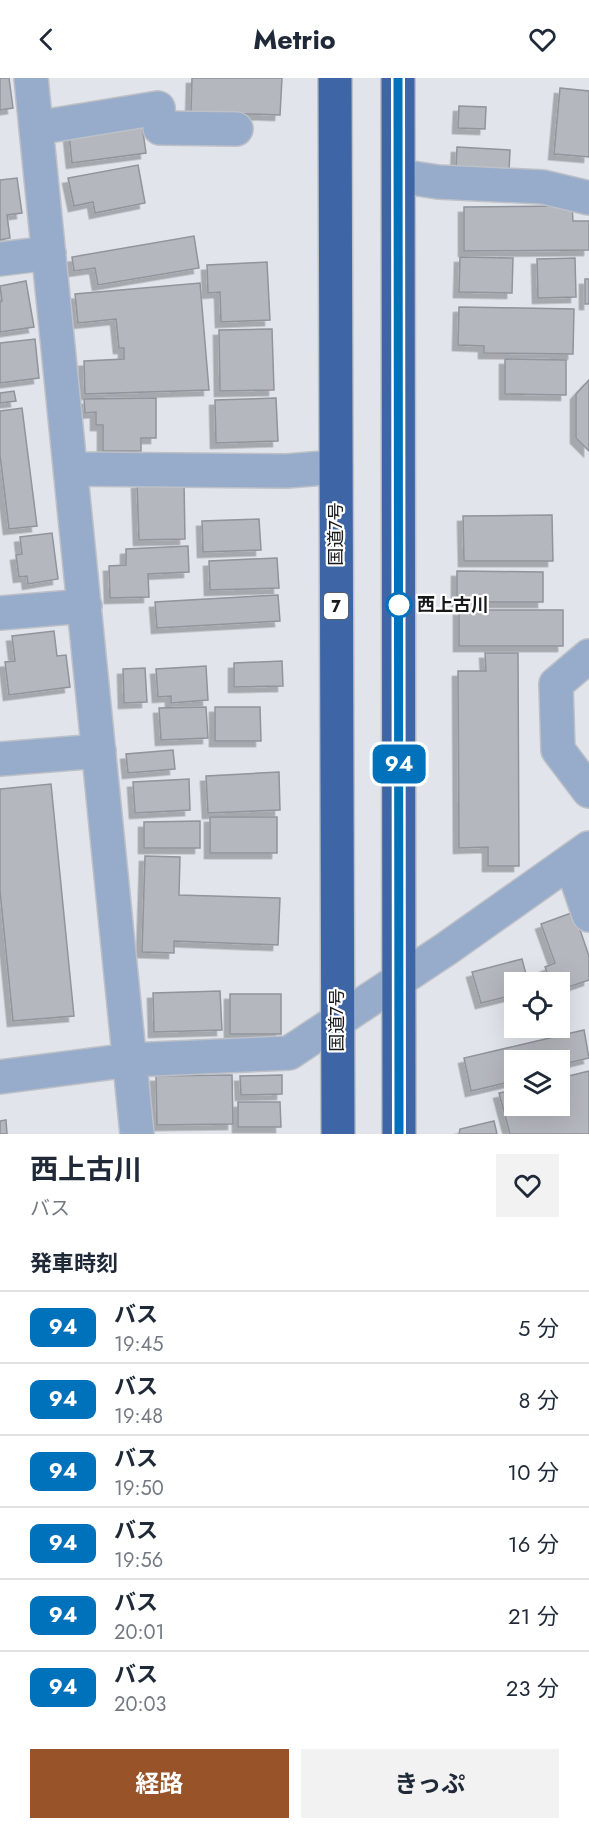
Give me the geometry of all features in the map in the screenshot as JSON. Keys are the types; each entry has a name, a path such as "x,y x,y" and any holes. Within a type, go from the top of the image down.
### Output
{"highway":[{"name":"国道7号","path":"335,78 338,1134"},
{"path":"398,78 399,1134"}],"street":[{"path":"31,78 136,1134"},
{"path":"36,128 158,108 160,128 236,129"},
{"path":"399,176 438,182 543,187 589,198"},
{"path":"0,259 49,253"},
{"path":"71,469 287,471 336,467"},
{"path":"0,613 85,606"},
{"path":"589,656 556,684 558,750 589,791"},
{"path":"0,759 99,751"},
{"path":"0,1077 130,1060 289,1053 580,855 589,915"}],"building":[{"path":"0,78 9,78 13,108 0,110"},
{"path":"192,78 282,78 280,115 191,112"},
{"path":"560,88 589,91 589,157 554,154"},
{"path":"459,106 486,107 485,129 458,128"},
{"path":"142,125 146,153 72,163 69,135"},
{"path":"457,147 510,150 509,171 456,168"},
{"path":"138,165 145,203 95,213 93,202 74,206 68,178"},
{"path":"17,178 22,213 7,215 10,238 0,240 0,180"},
{"path":"572,206 573,221 589,221 589,250 464,251 464,207"},
{"path":"194,236 199,268 98,285 95,268 74,271 72,257"},
{"path":"460,257 513,258 512,293 459,292"},
{"path":"575,258 576,297 538,298 537,259"},
{"path":"267,262 270,320 221,322 220,292 208,293 207,265"},
{"path":"585,279 589,279 589,304 585,304"},
{"path":"26,281 34,327 0,332 0,302 2,301 0,286"},
{"path":"200,283 209,390 85,394 84,361 124,359 124,348 119,348 116,319 78,323 75,294"},
{"path":"459,307 574,309 573,354 484,353 484,346 458,345"},
{"path":"272,329 274,390 220,391 219,330"},
{"path":"35,339 39,378 0,383 0,343"},
{"path":"505,359 566,360 566,395 505,394"},
{"path":"589,380 589,451 576,438 576,394"},
{"path":"14,391 16,401 0,403 0,393"},
{"path":"156,398 156,438 141,438 141,451 103,451 103,425 96,425 96,412 85,413 84,399"},
{"path":"276,398 278,441 216,443 215,400"},
{"path":"22,408 37,526 9,529 0,455 0,411"},
{"path":"184,482 185,539 139,540 137,483"},
{"path":"552,515 553,561 464,561 463,516"},
{"path":"259,519 261,550 203,552 202,521"},
{"path":"52,533 58,579 28,584 27,576 19,577 16,555 22,554 20,537"},
{"path":"188,546 189,572 148,574 149,597 110,598 109,566 126,565 126,549"},
{"path":"277,558 279,588 210,590 209,561"},
{"path":"457,571 543,572 543,602 457,602"},
{"path":"278,595 280,621 157,628 155,602"},
{"path":"459,610 563,610 563,646 459,646"},
{"path":"54,631 57,656 66,655 70,687 9,695 5,662 15,661 12,636"},
{"path":"485,653 518,653 519,866 488,866 488,847 459,848 458,671 486,671"},
{"path":"282,661 283,686 234,687 234,663"},
{"path":"206,666 208,700 171,703 171,696 158,697 156,669"},
{"path":"145,668 147,702 124,703 123,669"},
{"path":"206,707 208,738 161,740 159,708"},
{"path":"215,707 260,707 261,741 215,741"},
{"path":"173,750 175,769 128,773 126,754"},
{"path":"279,772 280,810 208,813 206,776"},
{"path":"189,779 190,810 135,813 133,782"},
{"path":"51,784 74,1016 13,1021 0,891 0,789"},
{"path":"210,817 277,817 277,853 210,853"},
{"path":"200,821 200,848 144,848 144,822"},
{"path":"145,856 180,857 179,895 280,898 278,945 174,941 174,953 142,952"},
{"path":"574,912 589,956 589,980 570,987 570,972 547,972 545,967 555,963 541,924"},
{"path":"522,959 525,972 504,972 504,997 481,1003 472,972"},
{"path":"220,991 222,1030 154,1032 153,993"},
{"path":"230,994 281,994 281,1034 230,1034"},
{"path":"584,1030 589,1058 570,1063 570,1050 504,1050 504,1083 471,1091 464,1058 550,1038 570,1038 570,1033"},
{"path":"589,1071 589,1134 510,1134 505,1116 570,1116 570,1076"},
{"path":"232,1075 233,1124 157,1125 156,1076"},
{"path":"282,1075 282,1094 241,1095 240,1076"},
{"path":"504,1092 504,1112 499,1093"},
{"path":"238,1102 280,1102 281,1127 238,1127"},
{"path":"6,1120 7,1134 0,1134 0,1121"},
{"path":"494,1121 497,1134 459,1134 460,1129"}],"bus line":[{"name":"94","path":"398,78 399,1134"}],"place":[{"name":"西上古川","path":"399,605"}]}
